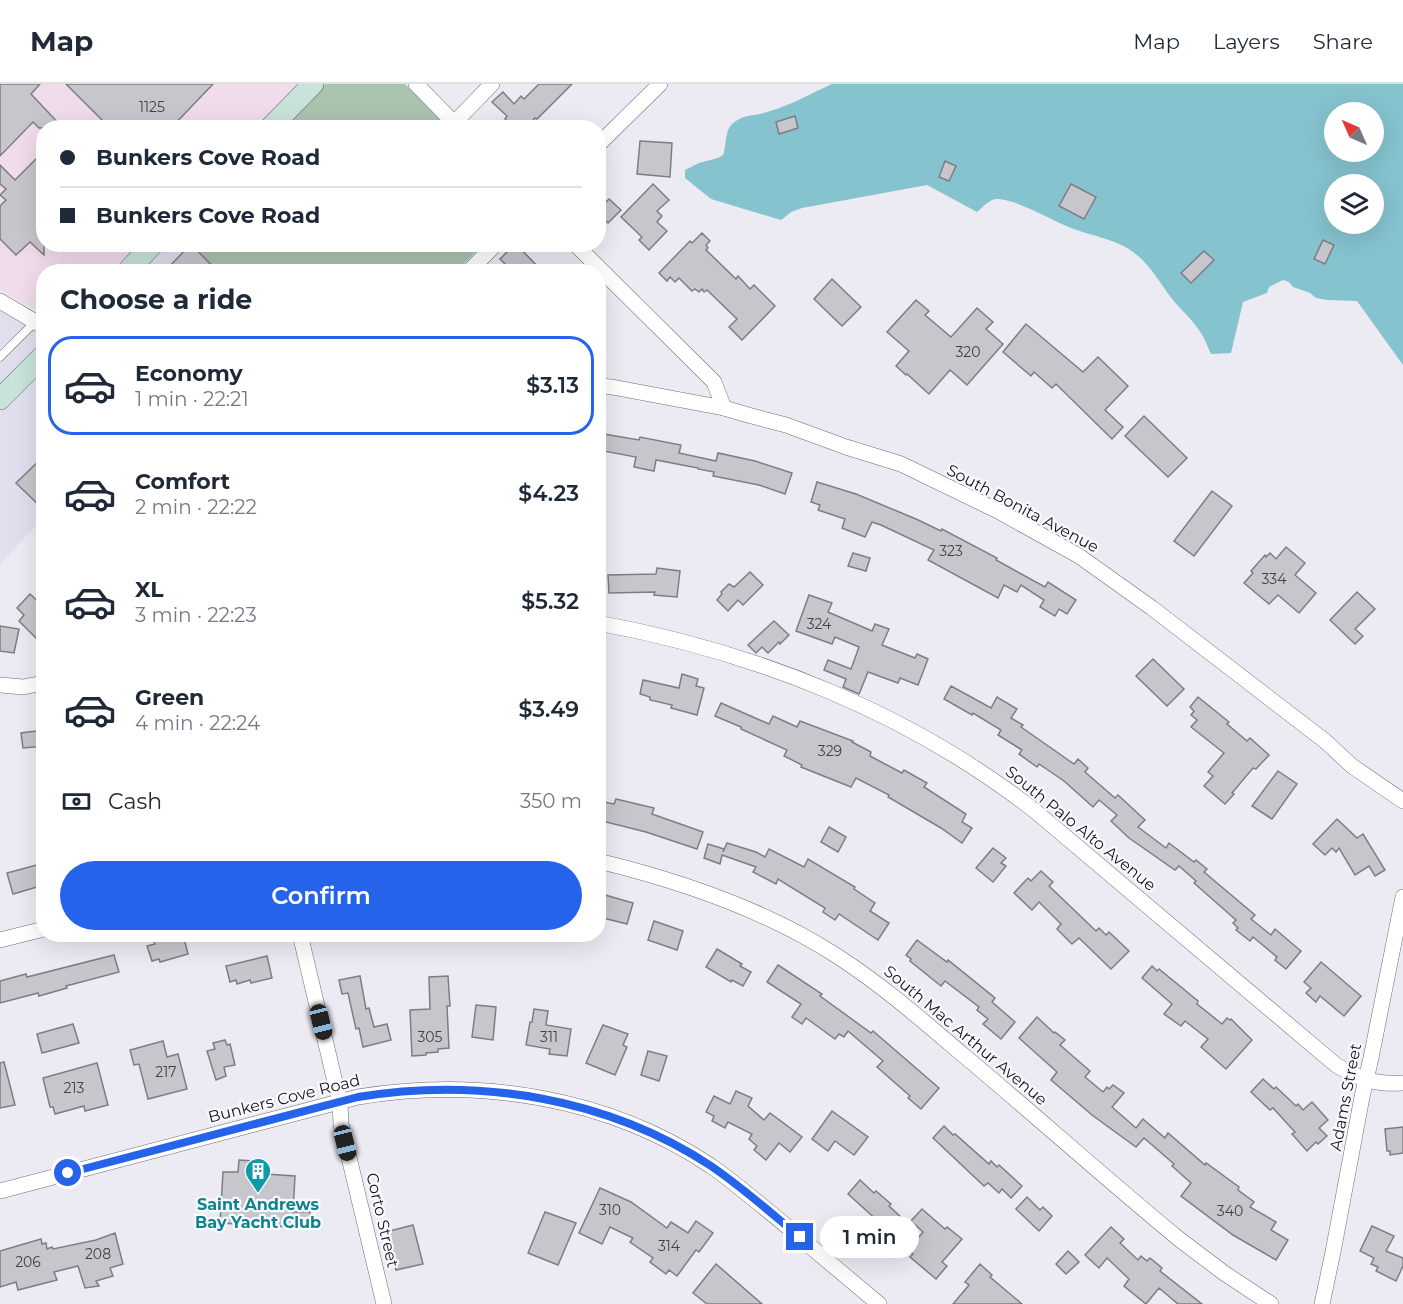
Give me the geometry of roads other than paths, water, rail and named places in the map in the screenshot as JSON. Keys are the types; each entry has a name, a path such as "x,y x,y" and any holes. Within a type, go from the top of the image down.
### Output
{"street":[{"path":"278,120 313,84"},
{"path":"416,84 451,120"},
{"path":"460,120 492,84"},
{"path":"606,137 660,84"},
{"path":"134,264 146,252"},
{"path":"476,264 488,252"},
{"path":"583,252 595,264"},
{"path":"606,275 714,382 724,408"},
{"path":"0,302 36,322"},
{"path":"0,399 36,363"},
{"name":"South Bonita Avenue","path":"606,387 724,408 786,425 901,464 998,511 1079,556 1152,608 1325,741 1352,766 1403,801"},
{"name":"South Palo Alto Avenue","path":"606,625 708,647 776,670 868,708 941,747 989,777 1035,811 1322,1054 1344,1070 1366,1080 1378,1083 1403,1083"},
{"path":"0,685 23,687 36,685"},
{"name":"South Mac Arthur Avenue","path":"606,863 733,903 783,926 837,956 901,1003 1179,1239 1271,1304"},
{"name":"Adams Street","path":"1322,1304 1403,897"},
{"path":"0,940 36,930"},
{"name":"Corto Street","path":"302,942 340,1102 341,1124 384,1304"},
{"name":"Bunkers Cove Road","path":"0,1191 366,1096 411,1090 471,1089 516,1094 584,1109 625,1122 676,1146 723,1175 879,1304"}],"lane":[{"path":"0,357 36,327"}],"water":[{"path":"832,84 1403,84 1403,365 1357,301 1316,298 1283,280 1269,287 1267,293 1243,302 1231,353 1211,354 1205,340 1190,318 1172,299 1155,274 1131,250 1115,242 1071,228 1007,200 993,200 977,212 927,185 802,208 791,212 781,220 711,199 685,178 685,170 723,155 728,131 736,121 784,106"}],"place":[{"name":"Saint Andrews Bay Yacht Club","path":"258,1194"}]}
